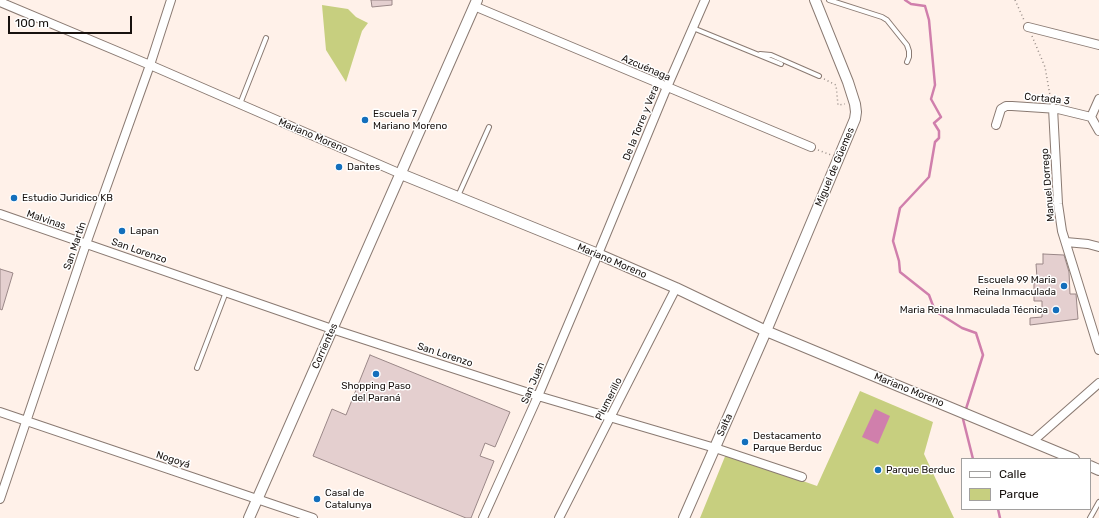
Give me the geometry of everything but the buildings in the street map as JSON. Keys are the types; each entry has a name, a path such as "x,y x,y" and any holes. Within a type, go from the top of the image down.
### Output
{"street":[{"name":"San Martín","path":"0,499 86,244 150,65 171,0"},
{"name":"De la Torre y Vera","path":"598,254 666,87 705,0"},
{"name":"Miguel de Güemes","path":"766,331 856,112 848,82 815,0"},
{"name":"Mariano Moreno","path":"0,2 150,65 401,174 598,254 676,288 766,331 1072,458"},
{"name":"Azcuénaga","path":"476,3 666,87 811,147"},
{"name":"Corrientes","path":"249,518 476,3"},
{"path":"1028,27 1099,45"},
{"path":"1099,99 1091,117 1099,131"},
{"name":"Cortada 3","path":"996,125 1001,109 1006,106 1052,108 1091,117"},
{"name":"Manuel Dorrego","path":"1052,108 1058,204 1062,231 1099,350"},
{"name":"Malvinas","path":"0,214 86,244"},
{"path":"1066,242 1076,242 1099,247"},
{"name":"San Lorenzo","path":"86,244 332,329 538,396 715,448 802,477"},
{"name":"San Juan","path":"483,518 538,396 598,254"},
{"name":"Plumerillo","path":"559,518 676,288"},
{"name":"Salta","path":"684,518 766,331"},
{"path":"1030,440 1099,383"},
{"name":"Nogoyá","path":"0,412 258,498 313,518"}],"lane":[{"path":"829,0 882,17 887,20 907,45 909,51 907,62"},
{"path":"692,28 781,64"},
{"path":"240,105 266,38"},
{"path":"754,53 771,55 819,76"},
{"path":"458,197 489,127"},
{"path":"197,368 226,292"},
{"path":"1090,518 1099,502"}],"path":[{"path":"1015,0 1045,67 1052,108"},
{"path":"819,76 836,85 838,105 854,104"},
{"path":"811,147 838,158"}],"green space":[{"path":"322,5 348,9 356,17 368,23 362,31 346,82 326,50"},
{"name":"Parque Berduc","path":"860,391 933,422 924,454 954,518 700,518 726,454 817,486"}],"shaded area":[{"path":"875,409 890,416 878,444 862,437"}],"waterway":[{"path":"905,0 911,4 925,6 929,20 935,85 931,99 941,117 934,123 939,131 939,138 935,142 929,177 900,208 893,241 899,261 900,272 929,295 935,311 962,328 976,333 983,355 965,412"},
{"path":"964,417 963,419 973,458"},
{"path":"998,510 1000,518"}],"place":[{"name":"Escuela 7 Mariano Moreno","path":"365,120"},
{"name":"Dantes","path":"339,167"},
{"name":"Estudio Juridico KB","path":"14,198"},
{"name":"Lapan","path":"122,231"},
{"name":"Escuela 99 Maria Reina Inmaculada","path":"1064,286"},
{"name":"Maria Reina Inmaculada Técnica","path":"1056,310"},
{"name":"Shopping Paso del Paraná","path":"376,374"},
{"name":"Destacamento Parque Berduc","path":"745,442"},
{"name":"Parque Berduc","path":"878,470"},
{"name":"Casal de Catalunya","path":"317,499"}]}
